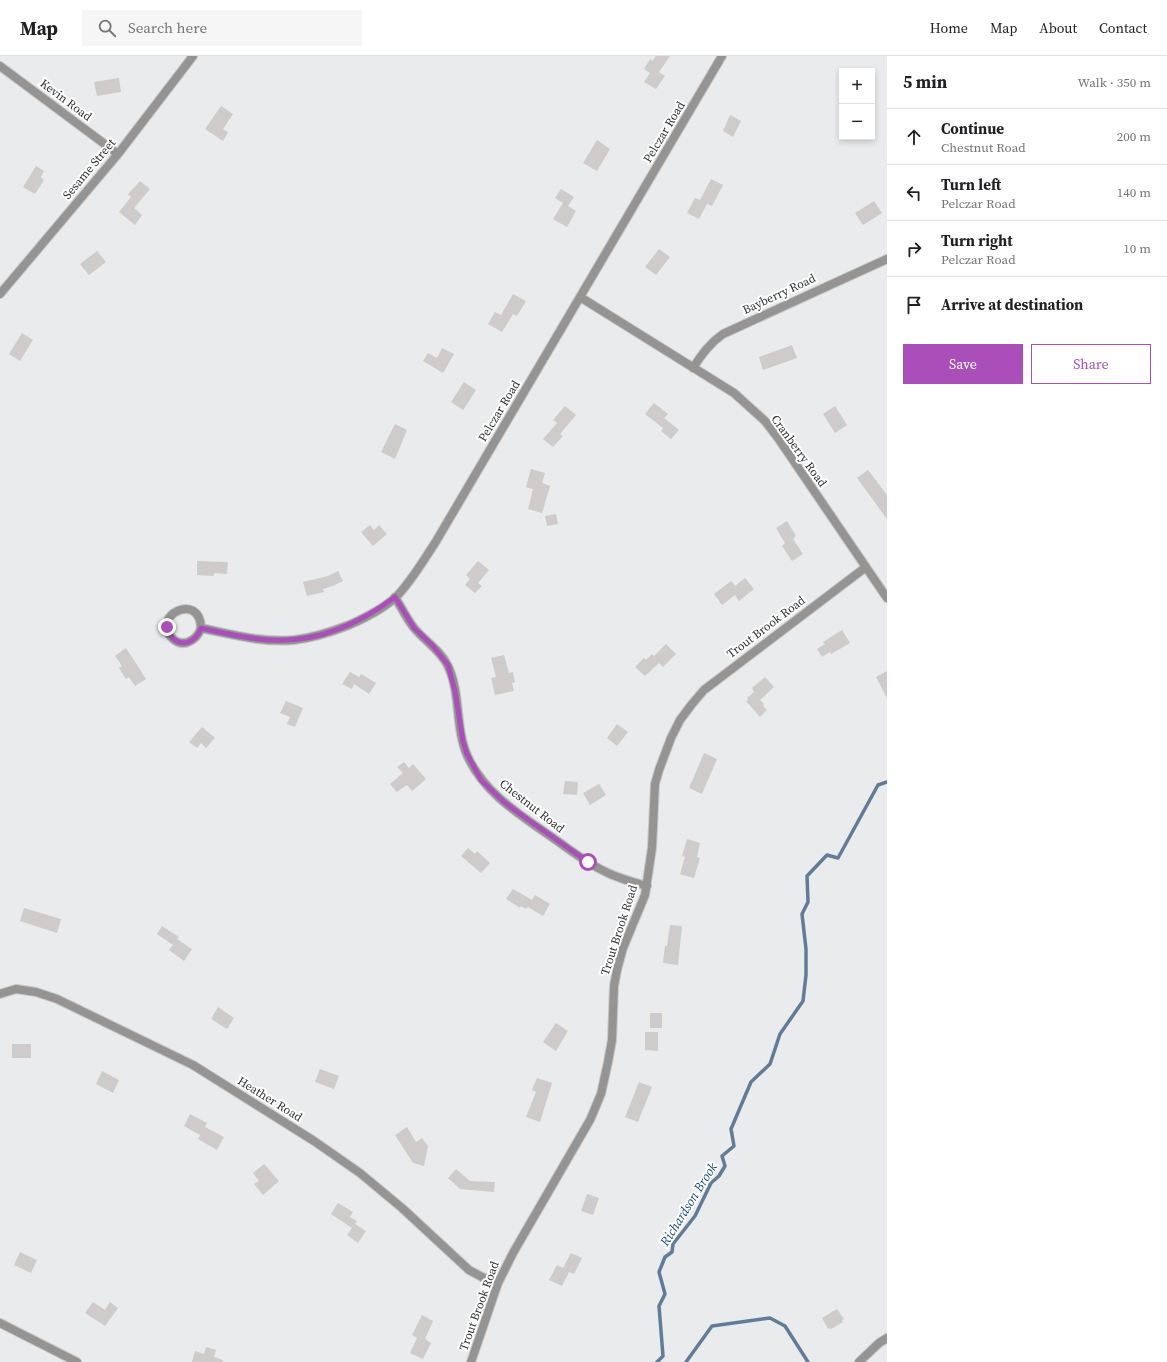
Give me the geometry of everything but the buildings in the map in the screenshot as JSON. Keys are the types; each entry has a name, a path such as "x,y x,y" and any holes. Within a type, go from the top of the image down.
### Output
{"street":[{"name":"Sesame Street","path":"0,294 118,154 193,56"},
{"name":"Pelczar Road","path":"201,628 251,638 293,640 334,631 379,609 395,597 414,575 435,543 722,56"},
{"name":"Kevin Road","path":"0,66 118,154"},
{"name":"Bayberry Road","path":"693,368 714,340 723,334 887,259"},
{"name":"Cranberry Road","path":"580,297 734,393 765,421 887,598"},
{"name":"Trout Brook Road","path":"471,1362 498,1283 512,1253 590,1120 602,1094 612,1040 614,986 617,970 628,936 644,900 652,848 655,784 671,738 680,720 704,690 866,567"},
{"name":"Chestnut Road","path":"395,597 414,628 433,646 448,665 455,691 463,742 467,754 481,780 504,802 588,862 618,877 647,886"},
{"path":"184,609 195,613 198,617 201,628 196,638 191,641 181,642 176,641 168,633 167,622 174,612 184,609"},
{"name":"Heather Road","path":"0,994 16,989 36,992 57,999 193,1065 314,1141 360,1173 402,1208 469,1270 498,1283"},
{"path":"0,1323 77,1362"},
{"path":"858,1362 879,1343 887,1338"}],"waterway":[{"name":"Richardson Brook","path":"657,1362 663,1356 659,1306 665,1294 659,1272 665,1257 672,1252 673,1244 695,1216 711,1183 719,1176 725,1166 722,1156 734,1146 731,1129 751,1082 770,1064 780,1034 803,1001 806,975 806,949 802,914 808,902 807,876 827,855 838,858 878,785 887,782"},
{"name":"Richardson Brook","path":"686,1362 712,1326 770,1318 785,1326 808,1362"}],"route":[{"path":"167,627 168,633 171,637 176,641 181,642 191,641 196,638 201,628 251,638 293,640 334,631 379,609 395,597 414,628 433,646 448,665 455,691 463,742 467,754 481,780 504,802 588,862"}]}
